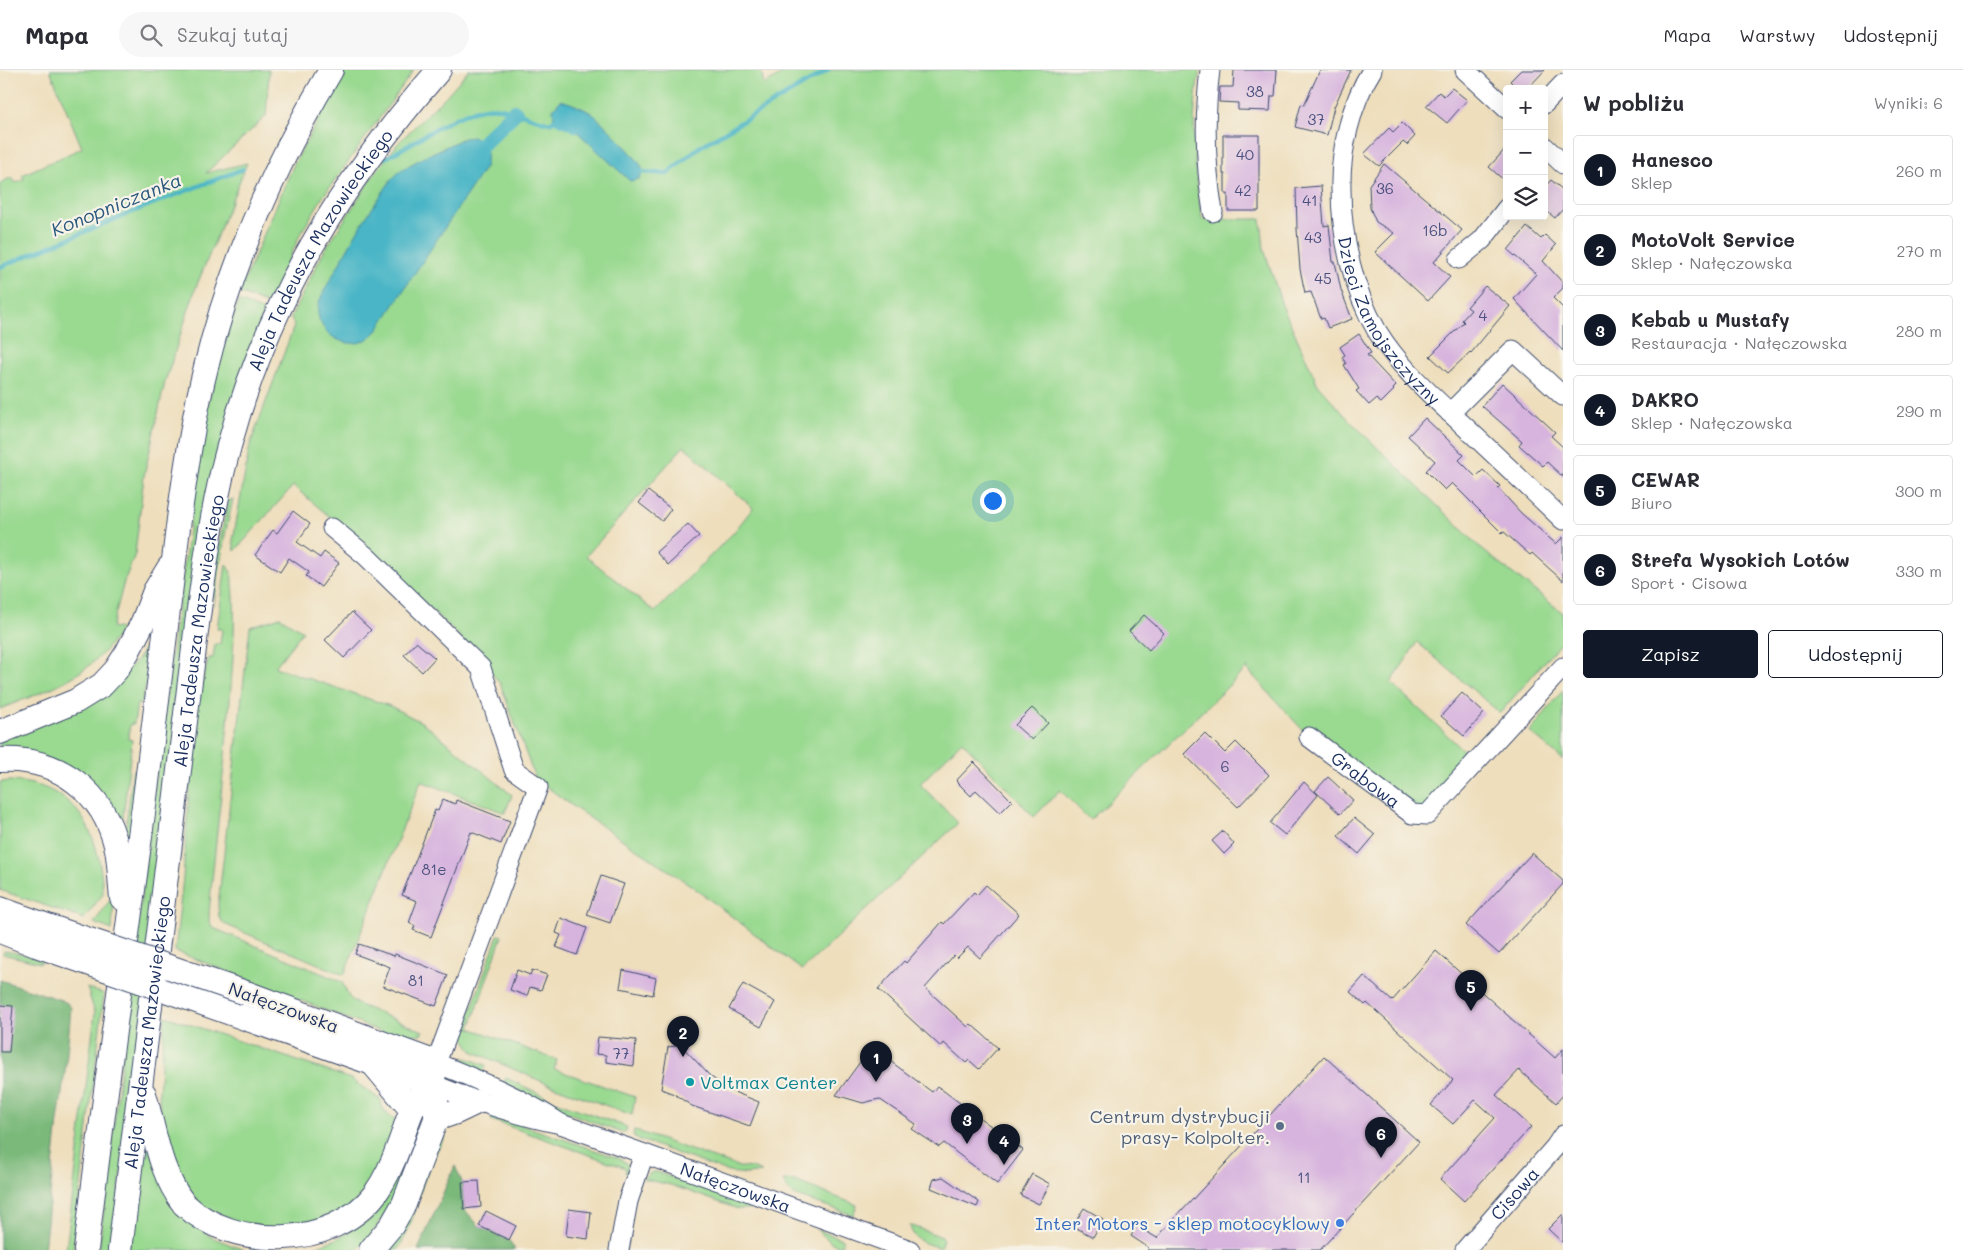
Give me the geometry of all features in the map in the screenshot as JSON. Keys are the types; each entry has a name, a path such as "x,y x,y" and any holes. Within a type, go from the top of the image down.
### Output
{"main road":[{"name":"Aleja Tadeusza Mazowieckiego","path":"86,1250 128,935 185,476 199,395 221,313 243,248 295,132 331,70"},
{"name":"Aleja Tadeusza Mazowieckiego","path":"120,1250 203,578 229,446 249,382 268,331 312,242 353,178 377,145 439,70"},
{"path":"0,732 76,701 102,685 116,670 132,645 155,591 174,560"},
{"path":"0,760 38,763 62,773 85,789 101,809 112,832 116,848 128,935"},
{"name":"Nałęczowska","path":"0,909 38,934 242,1018 374,1065 434,1074"},
{"name":"Nałęczowska","path":"0,931 38,934 246,992 434,1074"},
{"path":"374,1065 411,1109"},
{"path":"141,1083 162,1164 183,1203 192,1213 216,1230 244,1241 262,1244 288,1244 319,1237 347,1222 367,1205 384,1181 400,1144 411,1109 434,1074"},
{"path":"371,1250 392,1225 404,1204 436,1119 434,1074"},
{"path":"436,1119 477,1102"}],"street":[{"path":"1210,70 1206,102 1206,175 1213,212"},
{"name":"Dzieci Zamojszczyzny","path":"1372,70 1352,115 1340,170 1341,212 1347,247 1363,302 1376,329 1399,363 1563,520"},
{"path":"1465,70 1503,105"},
{"path":"1548,100 1563,84"},
{"path":"1459,259 1482,240 1503,213"},
{"path":"1450,413 1512,350 1563,396"},
{"path":"332,528 366,556 481,668 514,770 538,787 434,1074"},
{"name":"Grabowa","path":"1308,737 1412,814 1427,815 1563,667"},
{"name":"Nałęczowska","path":"434,1074 477,1102 524,1116 561,1124 900,1248"},
{"name":"Nałęczowska","path":"434,1074 484,1082 538,1109 561,1124"},
{"name":"Cisowa","path":"1465,1250 1555,1147 1563,1135"},
{"path":"619,1250 628,1201 644,1154"}],"green space":[{"path":"50,70 269,70 266,116 206,173 247,163 196,287 165,382 144,476 135,554 124,582 112,627 121,629 97,659 68,680 0,709 0,183 12,177 15,183 24,179 22,175 82,148"},
{"path":"346,70 414,70 322,198 300,235 268,304 239,293 294,164"},
{"path":"469,70 761,70 764,85 788,70 1200,70 1195,107 1194,144 1202,219 1261,219 1264,249 1282,305 1318,385 1350,421 1485,552 1563,613 1563,640 1500,713 1417,642 1391,683 1476,762 1427,815 1309,737 1247,669 1248,667 1090,820 1060,790 1034,817 962,741 920,784 958,823 802,970 692,886 575,808 535,778 500,683 459,636 372,552 293,486 235,551 233,540 250,445 294,326 291,317 324,251 375,173 399,142 446,96","holes":["684,446 753,508 734,532 655,612 586,556"]},
{"path":"239,301 264,311 241,378 110,1250 99,1250 161,731 205,414 232,316"},
{"path":"233,499 225,535 214,605 212,580 228,501"},
{"path":"226,564 233,582 232,672 209,921 213,928 342,982 349,997 357,1004 423,1031 421,1034 394,1037 175,951 183,878 195,709 209,658 213,658 215,644 220,644 222,629 217,629"},
{"path":"280,617 303,631 275,667 390,706 423,723 512,795 505,813 421,781 344,975 224,924 219,917 218,905 250,627"},
{"path":"155,625 151,664 141,704 137,704 134,724 130,724 128,739 132,740 123,818 119,824 113,813 0,753 0,741 133,665 142,653"},
{"path":"1563,690 1563,760 1530,732"},
{"path":"133,770 137,780 130,853 121,833 126,825"},
{"path":"11,781 34,785 54,792 69,803 81,816 91,833 101,872 103,894 84,919 0,890 0,782"},
{"path":"114,896 112,930 94,923"},
{"path":"498,935 502,936 470,1028 557,1060 554,1069 635,1097 632,1115 550,1085 472,1051 464,1038 465,1027"},
{"path":"4,951 42,960 41,963 3,954"},
{"path":"0,980 61,1000 71,1008 44,1250 0,1250"},
{"path":"87,988 104,994 73,1250 66,1250 95,1013"},
{"path":"165,1016 351,1079 382,1101 381,1106 390,1117 396,1119 392,1137 367,1189 345,1212 272,1236 197,1205 174,1172 160,1116 159,1092"},
{"path":"463,1057 486,1065 482,1075 467,1064"},
{"path":"506,1078 555,1101 627,1127 626,1131 622,1133 553,1107 503,1083"},
{"path":"492,1115 621,1159 628,1165 629,1174 625,1172 626,1168 491,1120"},
{"path":"415,1126 421,1128 403,1177 388,1208 369,1237 357,1250 308,1250 341,1237 358,1225"},
{"path":"634,1130 739,1167 752,1168 762,1172 747,1174 728,1172 635,1138"},
{"path":"441,1135 445,1137 437,1150 422,1186 405,1237 397,1250 383,1250"},
{"path":"143,1136 190,1221 211,1237 244,1250 129,1250"},
{"path":"455,1166 462,1182 464,1209 479,1226 509,1240 515,1250 418,1250"},
{"path":"652,1172 657,1172 758,1209 738,1209 671,1185 643,1179"},
{"path":"783,1180 795,1181 857,1205 853,1215 793,1195 787,1189"},
{"path":"910,1225 942,1237 940,1248 917,1238"},
{"path":"816,1229 844,1240 841,1246 832,1243"}],"water":[{"path":"561,100 578,106 594,115 612,133 640,164 642,174 639,179 630,181 574,129 554,120 553,109"},
{"path":"473,137 482,142 486,149 485,167 376,332 358,343 348,343 334,338 320,321 318,314 319,302 361,225 391,180 401,170 424,157 464,138"}],"building":[{"path":"1234,70 1277,70 1275,96 1271,96 1270,111 1238,110 1238,103 1219,102 1220,87 1233,87"},
{"path":"1320,70 1351,70 1334,107 1327,135 1295,127 1301,104 1304,105"},
{"path":"1521,70 1545,70 1531,85 1514,85 1510,81"},
{"path":"1452,88 1467,100 1447,123 1426,106 1439,92 1444,96"},
{"path":"1402,123 1415,136 1407,145 1403,142 1379,166 1364,154 1389,128 1393,132"},
{"path":"1223,135 1259,135 1259,211 1228,211 1228,194 1225,194 1225,174 1223,174"},
{"path":"1503,151 1503,179 1489,167"},
{"path":"1384,164 1462,230 1434,262 1450,277 1428,301 1375,252 1394,233 1376,222 1370,208 1369,185"},
{"path":"1551,180 1563,190 1563,209 1555,218 1548,212 1548,183"},
{"path":"1321,186 1324,226 1329,225 1333,262 1335,262 1341,290 1352,319 1328,328 1324,318 1321,319 1311,292 1305,293 1300,269 1297,229 1296,188"},
{"path":"1527,227 1541,239 1545,235 1556,245 1543,261 1563,283 1563,288 1553,298 1563,308 1563,351 1514,299 1536,274 1508,250"},
{"path":"1485,286 1510,306 1471,353 1448,373 1430,356 1464,322 1462,320 1471,310 1467,307"},
{"path":"1359,334 1371,353 1367,355 1396,386 1381,403 1376,399 1369,405 1356,391 1359,389 1344,365 1346,364 1342,357 1345,355 1340,347"},
{"path":"1502,383 1555,432 1551,436 1563,447 1563,477 1547,462 1543,466 1519,445 1522,441 1482,406"},
{"path":"1425,418 1464,455 1459,460 1476,477 1483,470 1500,486 1498,488 1521,513 1556,544 1563,537 1563,581 1532,553 1530,555 1503,531 1502,533 1452,483 1445,490 1426,471 1435,461 1408,436"},
{"path":"648,491 671,509 662,521 639,503"},
{"path":"293,511 310,524 297,542 320,558 324,552 339,563 321,587 306,576 309,572 289,558 280,572 255,555 273,530 277,533"},
{"path":"688,524 699,536 668,565 656,552"},
{"path":"352,612 371,630 344,658 325,640"},
{"path":"1144,615 1164,633 1149,650 1129,631"},
{"path":"416,642 435,658 422,672 404,655"},
{"path":"1462,693 1484,713 1464,736 1441,716"},
{"path":"1032,708 1048,723 1032,740 1015,725"},
{"path":"1205,733 1225,753 1236,742 1269,775 1238,807 1184,754"},
{"path":"974,762 1012,801 1000,813 976,790 971,796 956,781"},
{"path":"1328,777 1353,800 1340,814 1315,791"},
{"path":"1304,782 1318,795 1285,835 1270,823"},
{"path":"443,799 455,804 456,800 510,821 501,844 471,832 431,937 413,930 415,926 409,923 417,901 402,895 435,810 438,811"},
{"path":"1354,818 1375,835 1359,854 1338,836"},
{"path":"1223,831 1234,844 1224,854 1212,841"},
{"path":"1532,853 1563,881 1563,884 1499,954 1466,925"},
{"path":"601,876 624,884 610,923 587,915"},
{"path":"986,885 1019,914 980,958 968,947 957,958 954,955 925,988 968,1027 971,1024 998,1048 979,1069 969,1060 966,1063 944,1043 941,1047 878,989 904,961 906,963 942,922 944,924 974,892 977,895"},
{"path":"561,918 587,928 577,955 556,947 561,935 556,933"},
{"path":"359,944 394,956 395,954 448,975 436,1006 383,986 390,967 355,954"},
{"path":"1436,951 1555,1058 1563,1049 1563,1095 1556,1103 1519,1070 1496,1095 1531,1127 1464,1201 1440,1179 1495,1118 1475,1100 1453,1124 1431,1105 1453,1080 1367,1003 1365,1005 1350,992 1364,976 1392,1001"},
{"path":"517,970 530,975 532,970 547,975 541,990 530,987 527,996 510,990"},
{"path":"623,970 656,978 653,995 620,988"},
{"path":"743,984 775,1002 761,1027 729,1009"},
{"path":"0,1005 13,1006 9,1052 0,1052"},
{"path":"598,1037 636,1040 634,1066 606,1062 606,1055 596,1054"},
{"name":"Voltmax Center","path":"678,1042 710,1076 729,1090 759,1102 750,1126 692,1106 674,1094 661,1089 668,1047 675,1046"},
{"path":"871,1047 932,1092 937,1086 1023,1150 997,1184 944,1143 939,1147 912,1129 916,1124 879,1099 863,1103 836,1095"},
{"path":"1324,1056 1419,1142 1320,1250 1147,1250 1149,1248 1131,1236 1137,1226 1157,1238"},
{"path":"1032,1174 1050,1184 1039,1204 1020,1195"},
{"path":"943,1177 979,1202 977,1207 931,1188 934,1179"},
{"path":"479,1181 481,1207 464,1209 462,1182"},
{"path":"1084,1208 1103,1219 1093,1237 1073,1226"},
{"path":"569,1209 591,1212 588,1239 566,1236"},
{"path":"486,1211 516,1226 509,1240 479,1226"},
{"path":"1563,1214 1563,1243 1548,1229"}],"waterway":[{"name":"Konopniczanka","path":"637,169 642,172 667,174 698,148 828,70"},
{"name":"Konopniczanka","path":"385,158 456,118 486,108 506,109 550,123 554,120 575,130"},
{"path":"483,143 515,112"},
{"name":"Konopniczanka","path":"0,267 152,204 243,169"}],"place":[{"name":"CEWAR","path":"1471,1011"},
{"name":"MotoVolt Service","path":"683,1057"},
{"name":"Voltmax Center","path":"690,1082"},
{"name":"Hanesco","path":"876,1082"},
{"name":"Centrum dystrybucji prasy- Kolpolter.","path":"1280,1126"},
{"name":"Kebab u Mustafy","path":"967,1144"},
{"name":"Strefa Wysokich Lotów","path":"1381,1158"},
{"name":"DAKRO","path":"1004,1165"},
{"name":"Inter Motors - sklep motocyklowy","path":"1340,1223"}]}
